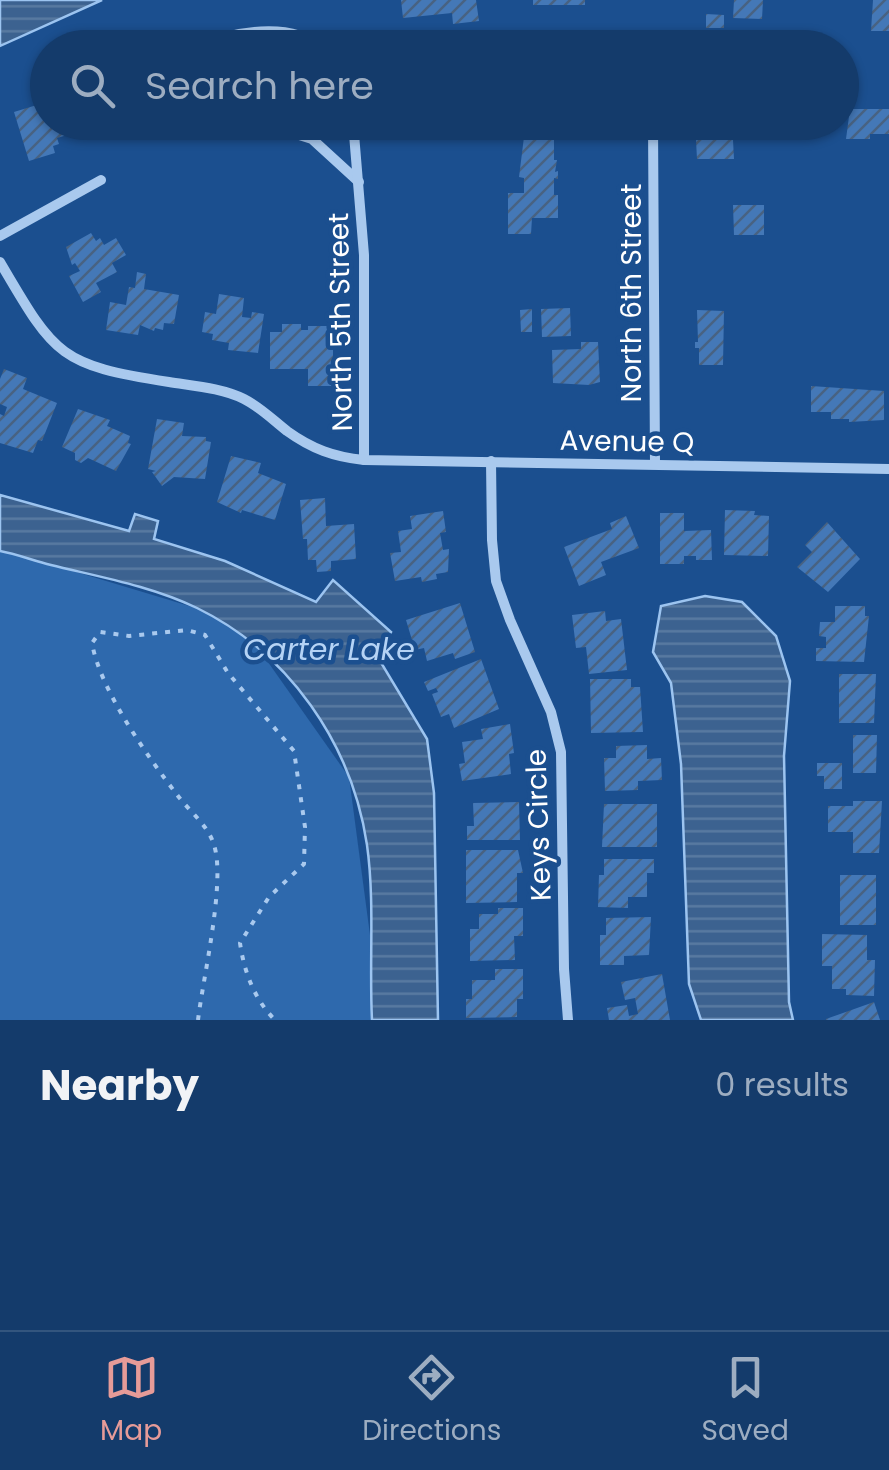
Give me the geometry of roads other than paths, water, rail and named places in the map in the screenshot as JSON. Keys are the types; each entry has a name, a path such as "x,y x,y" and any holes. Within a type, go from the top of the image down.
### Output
{"street":[{"name":"North 5th Street","path":"313,140 360,183"},
{"name":"North 5th Street","path":"355,140 364,255 364,460"},
{"name":"North 6th Street","path":"653,140 655,464"},
{"path":"0,236 101,180"},
{"name":"Avenue Q","path":"0,262 40,330 80,363 241,397 316,450 337,457 889,469"},
{"name":"Keys Circle","path":"491,461 496,581 552,712 561,752 568,1020"}],"water":[{"path":"0,0 102,0 30,30 0,46"},
{"name":"Carter Lake","path":"0,495 129,531 135,514 158,521 154,539 225,561 316,602 333,580 391,632 377,656 427,739 434,793 438,1020 372,1020 371,888 359,808 331,737 287,676 230,627 180,600 0,551"},
{"path":"705,596 742,602 776,636 790,681 784,756 789,1002 793,1020 701,1020 689,984 681,764 671,683 653,652 661,606"}]}
